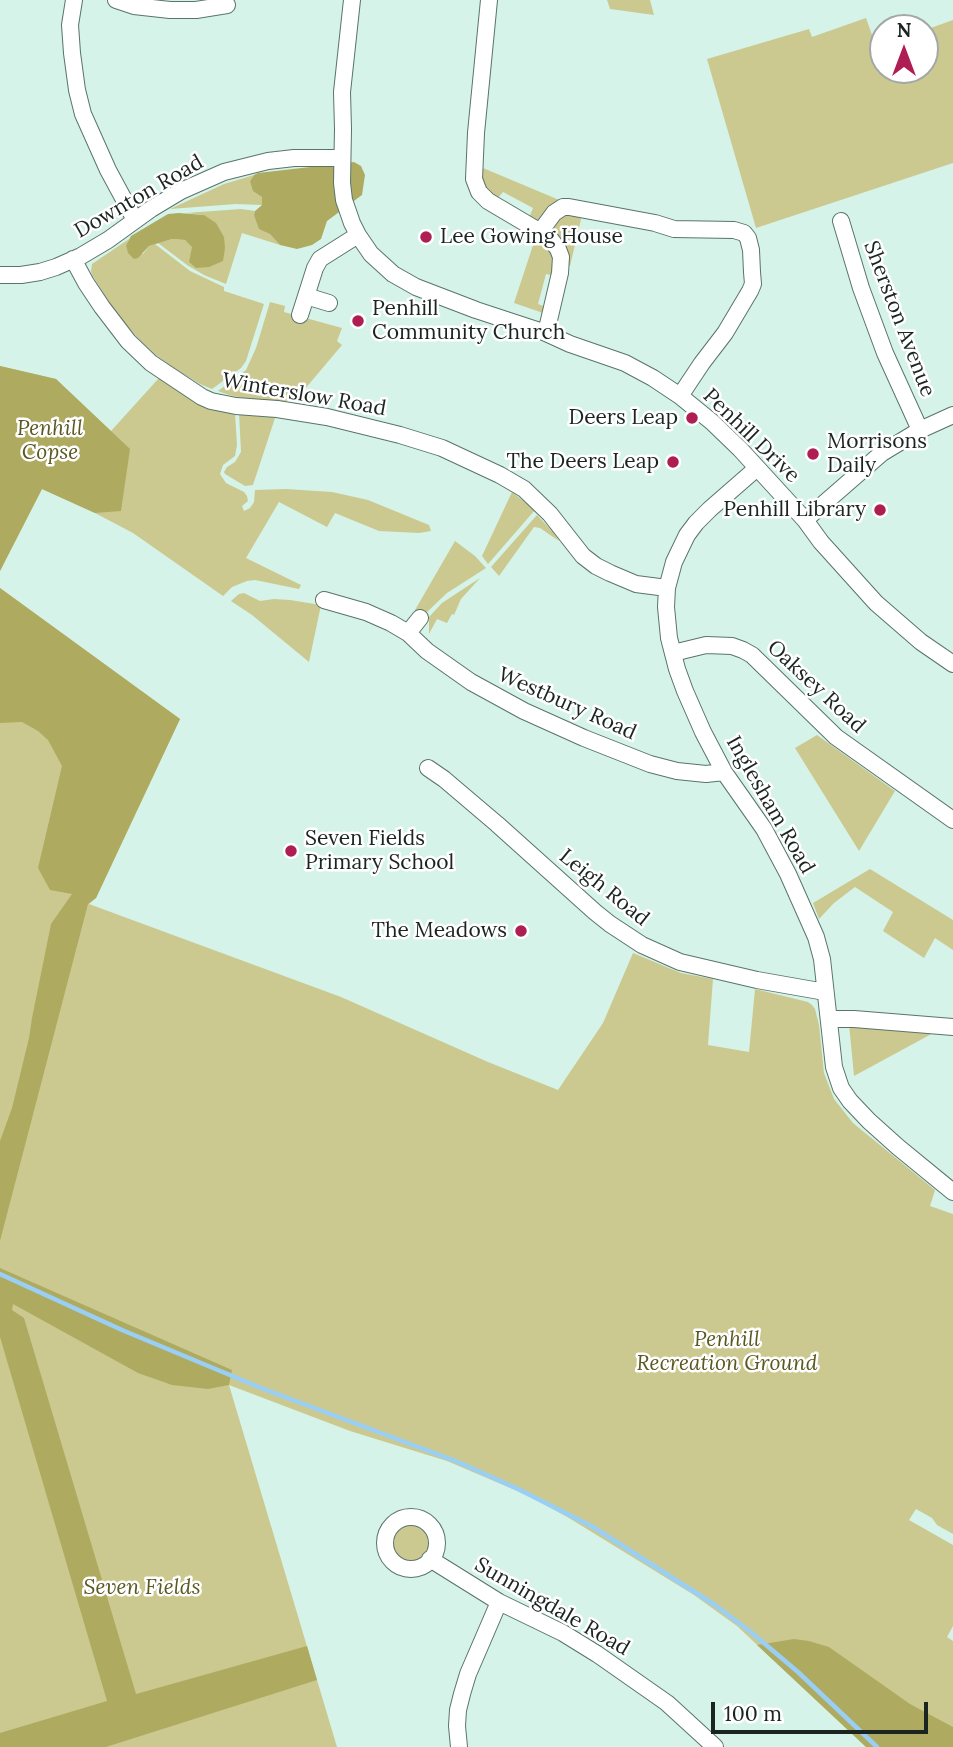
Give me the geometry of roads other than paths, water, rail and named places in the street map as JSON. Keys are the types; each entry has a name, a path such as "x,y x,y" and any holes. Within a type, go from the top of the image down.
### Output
{"street":[{"path":"74,0 72,54 83,114 108,170 135,220"},
{"path":"116,0 136,7 170,10 195,10 227,5"},
{"name":"Penhill Drive","path":"352,0 342,92 344,200 358,235 371,254 406,283 546,333 639,370 680,396 712,422 757,468 876,603 921,642 953,664"},
{"path":"489,0 474,179 479,192 488,201 554,242 561,257 559,282 546,333"},
{"name":"Downton Road","path":"0,275 40,272 74,259 108,240 151,209 199,182 248,165 294,158 342,158"},
{"path":"540,232 554,213 563,208 578,208 674,229 734,230 744,233 750,242 753,284 725,333 680,396"},
{"name":"Sherston Avenue","path":"841,221 884,354 920,430"},
{"path":"300,315 320,259 358,235"},
{"name":"Winterslow Road","path":"74,259 91,291 128,341 151,363 202,397 236,406 327,417 442,448 493,471 524,489 550,514 583,556 596,566 636,583 667,588"},
{"path":"306,296 329,303"},
{"path":"805,520 882,453 920,430 953,415"},
{"name":"Inglesham Road","path":"757,468 710,509 687,535 674,562 667,588 667,625 673,653 691,707 724,772 764,829 802,905 820,949 837,1077 841,1088 850,1101 898,1147 953,1192"},
{"name":"Westbury Road","path":"324,600 379,617 408,633 427,651 471,682 551,724 650,764 691,773 724,772"},
{"path":"408,633 420,618"},
{"name":"Oaksey Road","path":"673,653 706,645 732,646 744,650 760,662 835,737 953,820"},
{"name":"Leigh Road","path":"428,768 489,817 595,912 635,941 680,962 825,992"},
{"path":"829,1019 953,1027"},
{"name":"Sunningdale Road","path":"430,1559 499,1602 563,1633 597,1654 667,1703 715,1747"},
{"path":"459,1747 457,1718 462,1694 499,1602"}],"waterway":[{"path":"0,1274 122,1330 261,1388 458,1462 593,1527 715,1605 752,1633 798,1672 877,1747"}],"place":[{"name":"Lee Gowing House","path":"426,237"},
{"name":"Penhill Community Church","path":"358,321"},
{"name":"Deers Leap","path":"692,418"},
{"name":"Morrisons Daily","path":"813,454"},
{"name":"The Deers Leap","path":"673,462"},
{"name":"Penhill Library","path":"880,510"},
{"name":"Seven Fields Primary School","path":"291,851"},
{"name":"The Meadows","path":"521,931"}],"park label":[{"name":"Penhill Copse","path":"50,441"},
{"name":"Penhill Recreation Ground","path":"727,1352"},
{"name":"Seven Fields","path":"142,1588"}]}
